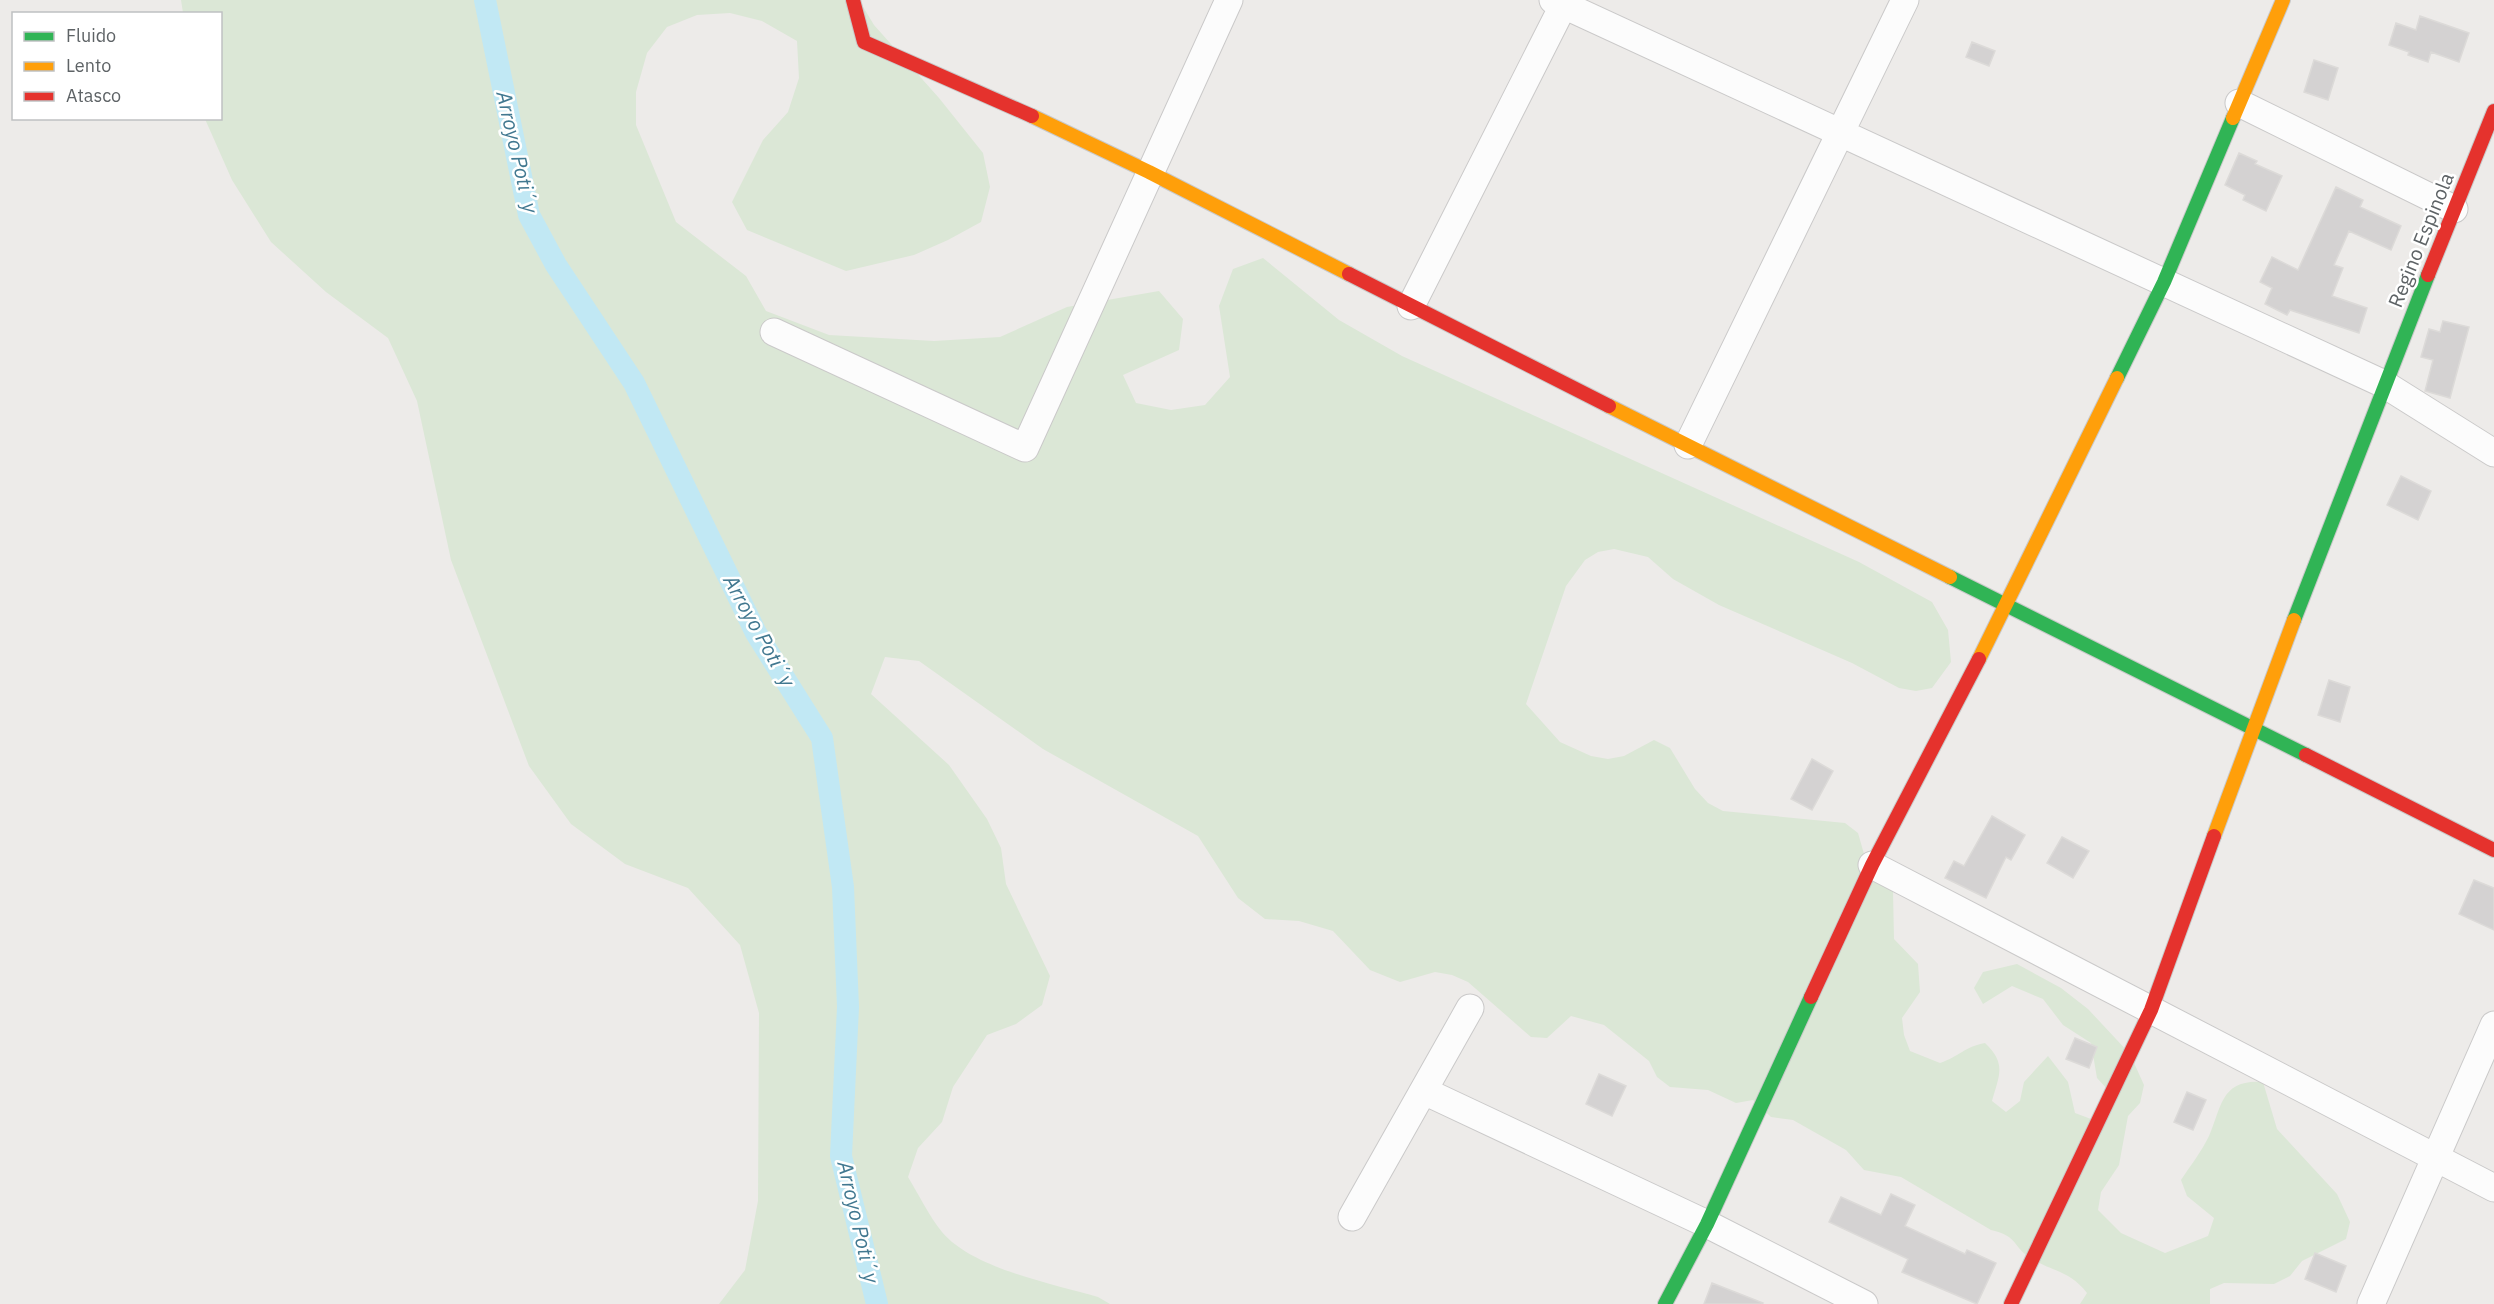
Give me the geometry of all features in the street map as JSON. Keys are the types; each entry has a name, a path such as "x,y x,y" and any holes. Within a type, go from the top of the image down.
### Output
{"street":[{"path":"853,0 864,42 1035,117 1149,172 2494,850"},
{"path":"774,332 1024,448 1229,0"},
{"path":"1688,445 1905,0"},
{"path":"1665,1304 1707,1224 1872,865 2007,606 2164,282 2283,0"},
{"path":"1411,306 1561,2 2384,384 2494,453"},
{"path":"2240,103 2454,209"},
{"name":"Regino Espinola","path":"2011,1304 2151,1010 2253,729 2384,384 2494,111"},
{"path":"1872,865 2494,1188"},
{"path":"1352,1217 1470,1008"},
{"path":"2371,1304 2494,1025"},
{"path":"1424,1091 1707,1224 1864,1304"}],"green space":[{"path":"181,0 859,0 874,25 939,98 983,153 990,187 981,222 914,255 846,271 747,230 732,202 763,140 788,112 799,78 797,41 762,21 730,13 697,15 667,27 647,53 636,92 636,125 676,222 746,276 766,311 829,335 934,341 1000,337 1067,307 1159,291 1183,319 1179,350 1123,375 1136,403 1171,410 1205,405 1230,377 1219,306 1233,269 1263,258 1339,320 1402,356 1859,562 1932,602 1948,630 1951,662 1932,688 1916,691 1899,688 1852,663 1719,605 1673,579 1648,557 1614,549 1598,552 1585,560 1566,586 1526,704 1560,742 1591,756 1608,759 1624,756 1654,740 1670,748 1695,789 1708,803 1723,811 1845,823 1858,833 1868,868 1893,891 1894,939 1918,964 1920,992 1902,1018 1904,1035 1910,1051 1940,1063 1985,1043 1992,1050 1999,1064 1999,1077 1992,1101 2006,1112 2020,1101 2024,1082 2048,1056 2068,1082 2075,1113 2091,1119 2109,1091 2097,1078 2091,1043 2063,1025 2043,999 2012,986 1983,1004 1974,988 1983,972 2017,964 2061,988 2088,1009 2130,1054 2144,1085 2140,1103 2128,1116 2119,1165 2101,1192 2098,1210 2121,1233 2165,1253 2208,1236 2214,1218 2187,1196 2181,1180 2206,1142 2225,1097 2239,1085 2263,1082 2277,1129 2337,1194 2350,1222 2346,1239 2302,1261 2290,1276 2274,1284 2224,1283 2210,1289 2210,1304 2080,1304 2087,1293 2081,1286 2068,1276 2026,1255 2006,1235 1991,1230 1901,1177 1864,1170 1846,1150 1793,1120 1771,1117 1753,1100 1736,1103 1708,1090 1670,1087 1657,1077 1649,1061 1604,1025 1571,1016 1547,1038 1531,1037 1468,982 1452,975 1435,972 1400,982 1370,970 1333,931 1299,921 1265,919 1238,898 1198,836 1043,749 919,661 885,657 871,694 949,765 987,819 1001,848 1006,884 1050,976 1042,1005 1016,1024 987,1035 953,1087 942,1122 918,1148 908,1177 942,1232 973,1256 1015,1274 1098,1297 1110,1304 719,1304 745,1270 758,1201 759,1013 740,945 688,888 625,864 571,824 529,766 451,560 417,401 388,338 326,292 271,242 232,180 205,120 222,120 222,12 183,12"}],"building":[{"path":"2420,16 2469,33 2459,62 2431,52 2428,62 2389,45 2396,23 2416,30"},
{"path":"1972,42 1995,51 1989,66 1966,57"},
{"path":"2314,60 2338,68 2328,100 2304,92"},
{"path":"2239,153 2257,161 2255,164 2282,176 2266,211 2243,200 2245,195 2225,185"},
{"path":"2336,187 2363,200 2360,207 2401,226 2391,250 2349,231 2334,265 2343,268 2332,296 2367,308 2359,333 2290,310 2287,315 2265,304 2272,288 2260,282 2272,257 2298,270"},
{"path":"2443,321 2469,327 2450,398 2425,391 2433,360 2421,357 2429,329 2440,332"},
{"path":"2401,476 2431,491 2418,520 2387,505"},
{"path":"2329,680 2350,687 2340,722 2318,715"},
{"path":"1812,759 1833,771 1812,810 1791,799"},
{"path":"1992,816 2025,835 2011,860 2006,857 1986,898 1945,878 1954,861 1964,866"},
{"path":"2062,837 2089,851 2073,878 2047,863"},
{"path":"2474,880 2494,888 2494,930 2459,914"},
{"path":"2075,1038 2097,1047 2089,1068 2066,1059"},
{"path":"1599,1074 1626,1086 1612,1116 1586,1104"},
{"path":"2187,1092 2206,1100 2193,1130 2174,1122"},
{"path":"1891,1194 1915,1205 1905,1226 1965,1254 1967,1250 1996,1263 1977,1304 1902,1272 1908,1259 1829,1222 1841,1197 1881,1215"},
{"path":"2315,1253 2346,1266 2336,1292 2305,1279"},
{"path":"1712,1283 1763,1303 1704,1304"}],"waterway":[{"name":"Arroyo Poti´y","path":"485,0 529,215 556,265 634,383 756,633 822,738 843,887 848,1007 841,1156 877,1304"}],"traffic: fast":[{"path":"2117,378 2164,282 2233,118"},
{"path":"2294,620 2428,275"},
{"path":"1950,577 2306,755"},
{"path":"1665,1304 1707,1224 1811,997"}],"traffic: slow":[{"path":"2233,118 2283,0"},
{"path":"1032,116 1149,172 1349,274"},
{"path":"1979,659 2117,378"},
{"path":"1609,406 1950,577"},
{"path":"2214,836 2294,620"}],"traffic: jam":[{"path":"853,0 864,42 1032,116"},
{"path":"2428,275 2494,111"},
{"path":"1349,274 1609,406"},
{"path":"1811,997 1872,865 1979,659"},
{"path":"2306,755 2494,850"},
{"path":"2011,1304 2151,1010 2214,836"}]}
